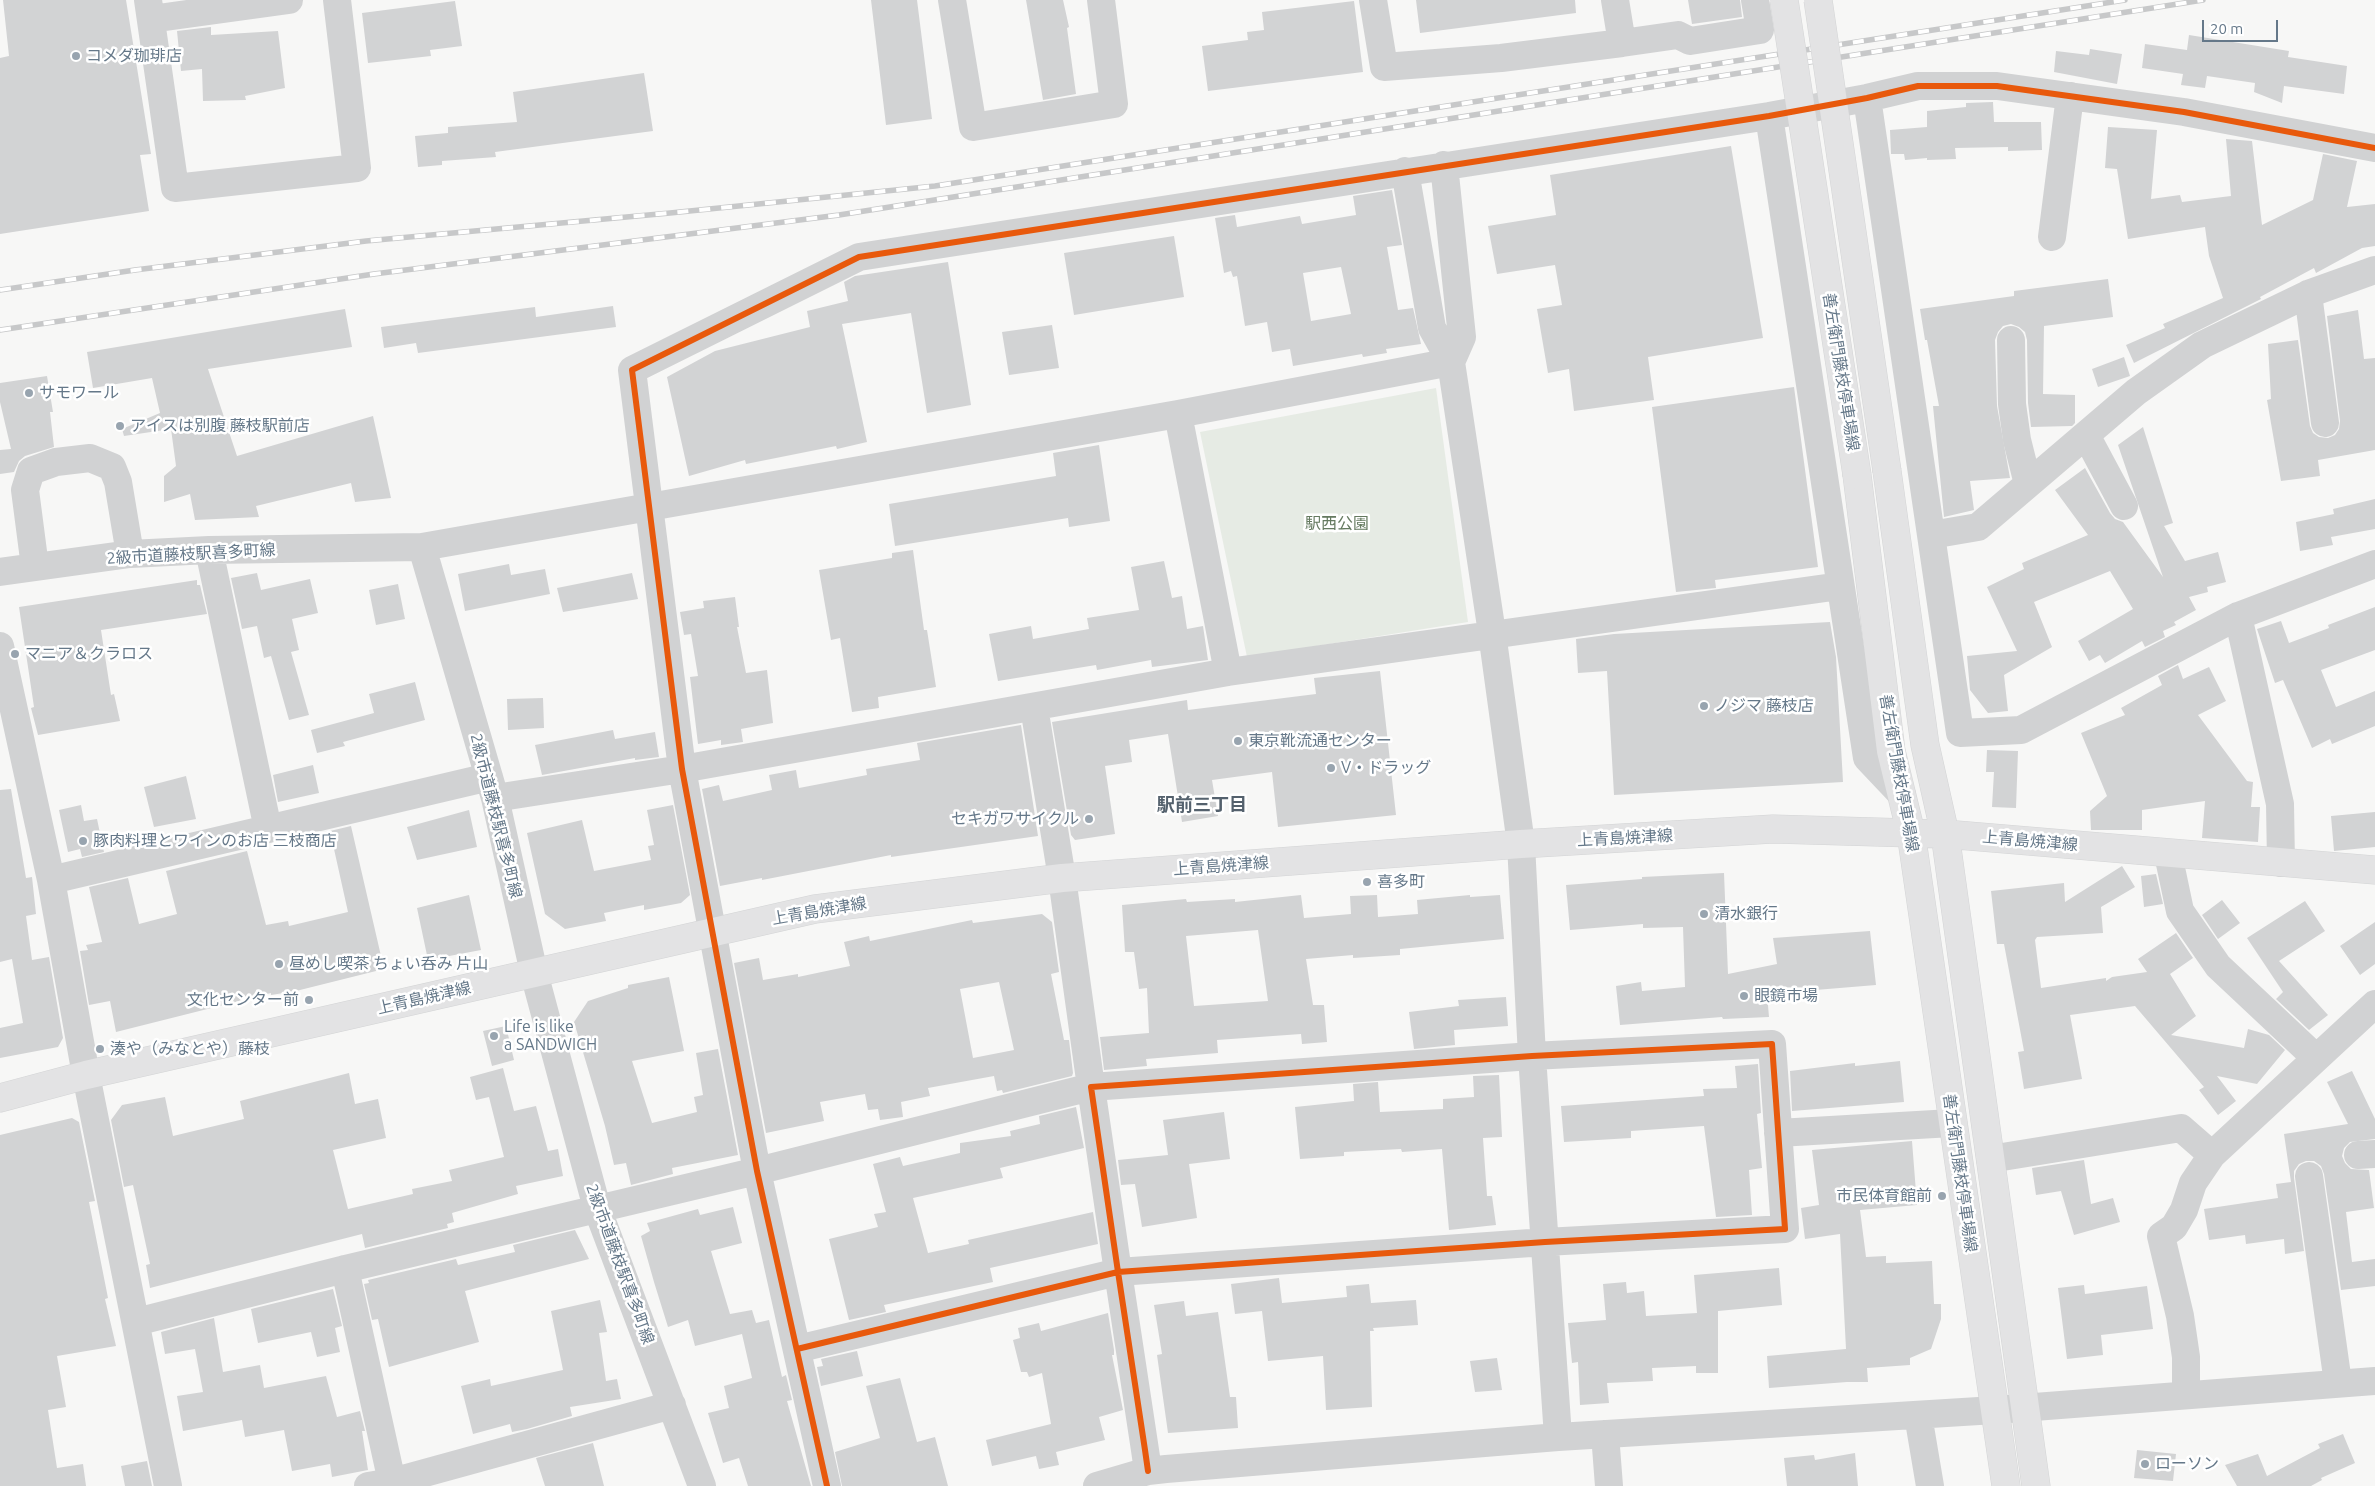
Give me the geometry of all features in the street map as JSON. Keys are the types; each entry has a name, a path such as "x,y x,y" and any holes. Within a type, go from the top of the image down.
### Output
{"main road":[{"name":"善左衛門藤枝停車場線","path":"1784,0 1857,475 1892,751 1910,833 2006,1486"},
{"name":"善左衛門藤枝停車場線","path":"1818,0 1925,745 1945,834 2036,1486"},
{"name":"上青島焼津線","path":"0,1098 86,1075 815,909 1062,878 1521,844 1773,829 1945,834 2375,870"}],"street":[{"path":"289,0 150,10 175,188 357,168 337,0"},
{"path":"952,0 972,127 1114,104 1101,0"},
{"path":"1373,0 1384,67 1502,58 1678,35 1690,41 1760,30 1755,0"},
{"path":"1615,0 1622,43"},
{"path":"827,1486 758,1171 711,932 682,769 632,370 859,257 1769,116 1867,98 1918,86 1997,86 2184,112 2375,148"},
{"path":"2052,237 2070,96"},
{"path":"1867,98 1960,733 2020,730 2238,616 2375,564"},
{"path":"1769,116 1867,758 1902,795"},
{"path":"1444,165 1462,337 1451,362"},
{"path":"1405,171 1432,328 1451,362 1492,633 1521,844 1532,1056 1558,1437"},
{"path":"1931,535 1978,527 2136,392 2202,345 2308,294 2375,270"},
{"path":"2308,294 2325,424"},
{"path":"2012,340 2012,404 2028,484"},
{"path":"422,547 1178,414 1451,362"},
{"path":"1178,414 1228,672"},
{"path":"2086,435 2124,506"},
{"path":"35,567 25,490 31,471 56,462 90,458 112,467 118,482 130,554"},
{"name":"2級市道藤枝駅喜多町線","path":"0,572 130,554 209,550 422,547 492,788 534,973 597,1208 702,1486"},
{"path":"209,550 268,829"},
{"path":"51,880 268,829 492,788 682,769 1228,672 1492,633 1840,586"},
{"path":"2238,616 2280,804 2281,863"},
{"path":"0,646 51,880 86,1075 168,1486"},
{"path":"1034,707 1062,878 1118,1272 1161,1475"},
{"path":"2168,854 2180,911 2218,966 2316,1058"},
{"path":"2186,1394 2186,1357 2180,1316 2161,1236 2174,1227 2184,1210 2193,1183 2212,1155 2375,1004"},
{"path":"136,1322 345,1269 758,1171 1091,1087 1532,1056 1772,1044 1784,1229 1545,1242 1118,1272 797,1349"},
{"path":"1778,1133 1952,1123"},
{"path":"1990,1159 2181,1128 2212,1155"},
{"path":"2309,1176 2338,1383"},
{"path":"345,1269 384,1485 672,1405"},
{"path":"1096,1486 1161,1475 1558,1437 1995,1410 2024,1406 2375,1380"},
{"path":"1918,1415 1930,1486"},
{"path":"1605,1434 1609,1486"}],"green space":[{"name":"駅西公園","path":"1436,388 1468,622 1247,657 1200,432"}],"building":[{"path":"3,0 126,0 151,154 140,155 149,211 0,234 0,58 9,56"},
{"path":"871,0 917,0 932,119 886,125"},
{"path":"1026,0 1063,0 1069,27 1067,28 1076,94 1043,100"},
{"path":"1416,0 1575,0 1576,13 1420,33"},
{"path":"1688,0 1740,0 1742,17 1692,24"},
{"path":"455,1 462,46 430,50 431,56 368,63 362,13"},
{"path":"1354,1 1363,72 1208,91 1202,46 1248,40 1247,32 1264,30 1262,12"},
{"path":"211,27 211,35 278,31 285,88 245,96 246,100 203,101 202,69 181,71 177,31"},
{"path":"2189,35 2289,51 2288,57 2347,66 2344,94 2284,86 2282,103 2254,92 2255,83 2207,76 2205,88 2181,85 2183,74 2142,68 2145,44 2187,50"},
{"path":"2090,49 2122,54 2117,84 2054,72 2056,51 2089,55"},
{"path":"644,73 653,131 495,152 496,157 442,161 442,165 418,167 415,136 448,133 448,127 517,122 513,92"},
{"path":"1993,102 1994,122 2041,122 2042,150 2008,151 2008,147 1955,148 1956,159 1927,160 1927,158 1905,160 1904,154 1891,154 1890,130 1927,127 1927,111 1966,107 1966,103"},
{"path":"2108,127 2157,130 2151,199 2180,195 2182,202 2231,196 2226,139 2252,141 2262,225 2313,200 2323,154 2357,161 2347,207 2375,204 2375,246 2362,248 2316,273 2314,268 2260,297 2261,299 2134,363 2126,345 2165,328 2163,324 2223,298 2209,256 2205,227 2128,239 2117,169 2105,168"},
{"path":"1731,146 1763,338 1648,357 1654,400 1574,411 1569,369 1548,373 1537,309 1562,305 1555,265 1497,274 1488,226 1556,215 1550,175"},
{"path":"1392,190 1402,245 1387,247 1398,310 1413,308 1421,344 1386,349 1387,353 1363,357 1362,354 1293,366 1290,349 1272,352 1267,322 1245,326 1237,276 1233,277 1231,271 1224,273 1215,218 1235,215 1237,227 1300,216 1302,224 1356,215 1353,196","holes":["1341,267 1351,314 1311,321 1303,273"]},
{"path":"1174,236 1184,297 1074,315 1064,253"},
{"path":"948,262 971,405 927,413 911,313 842,324 867,442 837,449 836,446 746,464 745,460 689,476 667,377 715,351 810,327 807,311 848,301 844,282 855,276"},
{"path":"2108,279 2113,317 2044,326 2043,394 2075,395 2075,423 2072,426 2031,427 2025,332 2011,324 2003,326 1998,332 1995,340 1997,406 2010,478 1970,481 1974,510 1944,517 1933,406 1939,406 1920,309 2014,296 2014,291"},
{"path":"613,306 616,327 418,353 416,343 384,348 381,327 535,307 536,317"},
{"path":"345,309 352,347 208,369 237,456 373,416 391,498 355,502 351,483 256,506 259,517 195,520 190,494 164,502 164,476 176,466 171,429 124,436 122,429 160,413 152,378 93,388 87,352"},
{"path":"2358,310 2364,359 2375,358 2375,450 2318,460 2320,476 2281,481 2267,400 2271,399 2268,344 2298,340 2310,426 2313,433 2319,437 2328,438 2335,435 2339,429 2340,421 2327,316"},
{"path":"1052,325 1059,368 1009,375 1002,332"},
{"path":"2124,357 2130,376 2098,387 2092,369"},
{"path":"47,376 53,412 50,412 54,447 25,456 19,461 14,472 0,474 0,450 11,449 0,402 0,383"},
{"path":"1794,387 1818,567 1715,580 1716,588 1676,592 1652,407"},
{"path":"2143,427 2173,523 2164,526 2185,561 2218,552 2226,582 2207,587 2208,592 2189,597 2196,610 2174,622 2176,625 2163,631 2165,637 2145,647 2142,641 2105,663 2100,655 2089,661 2078,641 2133,609 2110,571 2034,602 2052,647 2004,675 2008,711 1988,713 1970,690 1967,656 2017,651 1987,587 2024,569 2022,563 2088,535 2055,490 2085,468 2110,513 2115,519 2123,522 2163,577 2118,445"},
{"path":"1099,445 1110,521 1069,527 1068,518 895,546 889,504 1056,476 1053,453"},
{"path":"2375,499 2375,529 2331,537 2333,545 2300,551 2296,522 2334,514 2333,509"},
{"path":"913,550 924,630 927,630 936,687 878,697 879,708 852,712 840,638 831,640 819,570 892,558 892,553"},
{"path":"1164,561 1172,598 1182,596 1187,629 1203,626 1208,660 1152,667 1151,660 1097,670 1096,665 998,681 989,634 1031,626 1033,639 1089,629 1087,618 1139,610 1131,567"},
{"path":"509,564 511,575 545,569 550,594 465,611 458,574"},
{"path":"257,573 261,590 310,579 318,613 292,619 299,650 291,652 309,715 289,720 271,656 264,658 257,626 242,629 231,578"},
{"path":"632,573 638,599 563,612 557,588"},
{"path":"197,580 207,614 101,630 111,695 114,694 120,721 38,735 31,708 34,707 19,607"},
{"path":"398,584 405,619 376,625 369,590"},
{"path":"735,597 739,627 737,627 746,673 767,670 773,723 741,729 743,742 721,745 721,740 698,744 690,677 698,676 691,634 684,635 680,612 704,608 703,601"},
{"path":"2375,607 2375,650 2321,670 2336,707 2375,691 2375,726 2332,744 2330,739 2312,748 2283,680 2275,683 2257,629 2281,621 2289,643 2329,628 2328,625"},
{"path":"1830,622 1836,657 1843,782 1614,795 1607,671 1578,673 1576,639 1614,634"},
{"path":"2178,665 2183,679 2209,667 2226,701 2198,715 2247,781 2253,782 2251,807 2260,807 2258,842 2202,838 2205,801 2142,810 2142,830 2091,830 2090,811 2107,796 2081,733 2125,715 2121,708 2162,685 2158,676"},
{"path":"1380,671 1396,815 1278,827 1272,772 1212,780 1218,816 1182,822 1168,734 1129,740 1132,762 1105,766 1115,834 1075,840 1071,835 1052,722 1187,700 1188,710 1316,694 1314,678"},
{"path":"415,682 425,720 343,742 345,746 317,753 311,730 374,713 369,694"},
{"path":"543,698 544,728 508,730 507,699"},
{"path":"1021,725 1038,836 891,857 891,855 762,880 762,878 720,886 702,789 719,785 723,801 772,790 769,775 796,770 799,788 867,775 866,769 920,760 917,743"},
{"path":"613,730 615,739 655,732 659,757 635,760 635,758 542,775 535,745"},
{"path":"1987,750 2018,751 2016,808 1992,807 1994,772 1986,772"},
{"path":"313,765 319,793 278,802 273,775"},
{"path":"186,776 196,819 154,827 144,787"},
{"path":"11,789 26,878 32,877 36,914 26,916 32,960 49,957 63,1038 58,1047 0,1058 0,1028 23,1023 12,959 0,962 0,790"},
{"path":"81,805 84,821 97,819 104,852 82,857 80,849 68,852 59,810"},
{"path":"673,805 690,895 681,903 644,910 644,905 604,913 606,921 565,929 545,914 527,833 582,820 594,871 651,860 648,846 654,845 647,810"},
{"path":"469,810 477,847 417,860 407,827"},
{"path":"2375,812 2375,847 2334,851 2331,816"},
{"path":"351,826 384,969 296,991 271,995 271,993 116,1032 110,1001 89,1005 80,951 88,950 86,945 102,942 89,887 128,878 139,924 177,914 166,871 247,851 266,925 288,921 289,926 348,912 330,831"},
{"path":"2122,866 2135,887 2101,907 2103,933 2037,937 2035,940 2041,988 2106,978 2106,981 2112,977 2147,972 2138,959 2176,933 2193,958 2170,974 2196,1016 2171,1035 2244,1048 2248,1029 2269,1035 2285,1050 2257,1084 2217,1076 2236,1101 2218,1115 2199,1090 2204,1087 2135,1006 2070,1015 2082,1079 2024,1089 2018,1052 2024,1051 2004,944 1997,944 1991,891 2064,883 2065,902"},
{"path":"1724,873 1728,974 1777,964 1773,938 1870,931 1876,985 1767,994 1769,1017 1723,1019 1722,1017 1620,1025 1616,986 1641,982 1642,991 1685,987 1683,927 1643,928 1643,924 1570,930 1566,885 1642,879 1642,877"},
{"path":"2156,874 2163,904 2144,907 2141,876"},
{"path":"469,895 481,950 428,960 417,908"},
{"path":"1301,895 1304,918 1351,914 1350,896 1377,895 1378,917 1418,914 1417,900 1470,895 1470,897 1500,895 1504,939 1400,949 1400,955 1353,958 1353,955 1306,959 1313,1005 1324,1005 1327,1042 1302,1044 1301,1034 1217,1040 1218,1053 1146,1059 1147,1066 1104,1070 1100,1037 1149,1033 1147,988 1139,989 1134,952 1125,952 1122,905 1186,899 1187,902 1235,899 1235,902","holes":["1258,930 1268,1001 1194,1006 1186,936"]},
{"path":"2222,900 2240,923 2218,939 2202,915"},
{"path":"2305,901 2325,931 2279,961 2328,1015 2309,1030 2276,999 2283,992 2247,938"},
{"path":"1042,914 1052,922 1059,972 1051,974 1064,1040 1069,1040 1072,1076 1003,1093 1002,1090 997,1091 994,1076 928,1088 930,1096 901,1102 903,1117 880,1120 878,1109 868,1110 865,1094 820,1102 824,1121 766,1133 734,963 759,958 763,980 798,974 798,977 850,966 844,942 869,936 870,941 972,920 973,923","holes":["999,982 1014,1050 973,1058 960,989"]},
{"path":"2375,922 2375,964 2360,975 2340,946"},
{"path":"669,977 684,1051 632,1061 652,1123 697,1112 694,1097 703,1095 696,1053 718,1049 738,1155 672,1168 673,1174 631,1185 626,1163 614,1165 605,1126 574,1022 588,1001 628,988 628,985"},
{"path":"1506,997 1508,1026 1454,1030 1455,1045 1414,1049 1409,1012 1459,1006 1458,1000"},
{"path":"506,1026 514,1060 492,1066 483,1031"},
{"path":"1900,1061 1904,1102 1792,1111 1790,1071 1855,1063 1855,1066"},
{"path":"1758,1064 1761,1113 1757,1114 1762,1168 1749,1170 1752,1215 1716,1217 1704,1126 1631,1131 1631,1138 1564,1142 1561,1106 1704,1096 1703,1089 1737,1088 1735,1066"},
{"path":"503,1068 514,1111 536,1106 548,1151 558,1149 563,1176 516,1186 518,1194 452,1213 454,1222 447,1224 448,1228 365,1248 362,1234 150,1288 146,1265 150,1264 133,1185 124,1187 111,1120 122,1105 165,1097 173,1136 244,1119 240,1101 349,1073 355,1104 378,1099 386,1138 333,1150 348,1209 413,1194 412,1189 452,1181 449,1170 504,1157 489,1097 476,1100 470,1077"},
{"path":"2352,1071 2375,1119 2375,1139 2350,1142 2344,1148 2342,1156 2345,1163 2351,1169 2369,1170 2374,1208 2346,1212 2352,1262 2375,1259 2375,1286 2341,1290 2324,1174 2321,1166 2314,1161 2306,1161 2299,1164 2294,1171 2304,1251 2285,1254 2284,1239 2246,1244 2245,1235 2209,1240 2204,1209 2278,1198 2276,1184 2291,1182 2284,1134 2348,1124 2327,1082"},
{"path":"1499,1075 1502,1137 1483,1138 1487,1196 1492,1196 1496,1225 1449,1230 1442,1149 1402,1152 1401,1149 1344,1152 1344,1156 1300,1159 1295,1107 1354,1101 1353,1084 1378,1082 1380,1112 1443,1109 1443,1099 1474,1097 1473,1076"},
{"path":"1076,1107 1084,1148 1000,1168 1003,1178 913,1198 928,1253 969,1244 968,1240 1093,1212 1098,1244 990,1268 993,1282 884,1305 886,1312 849,1320 829,1239 878,1227 874,1214 886,1212 873,1164 900,1157 903,1166 960,1153 960,1143 1011,1136 1010,1131 1040,1124 1039,1116"},
{"path":"1224,1112 1230,1159 1189,1164 1197,1218 1142,1227 1135,1184 1121,1185 1118,1160 1168,1155 1163,1120"},
{"path":"72,1118 79,1122 95,1201 89,1202 108,1298 105,1299 116,1346 57,1356 66,1407 48,1410 57,1468 83,1464 86,1486 0,1486 0,1135"},
{"path":"1912,1141 1917,1205 1860,1210 1866,1257 1886,1256 1886,1263 1932,1261 1934,1304 1941,1304 1941,1319 1931,1349 1910,1358 1910,1365 1867,1368 1868,1382 1769,1388 1767,1356 1846,1349 1840,1234 1805,1239 1801,1208 1819,1205 1812,1150"},
{"path":"2084,1160 2091,1204 2113,1198 2120,1222 2074,1235 2061,1191 2036,1195 2032,1168"},
{"path":"733,1207 742,1243 711,1251 730,1314 752,1310 756,1323 769,1320 782,1377 786,1375 792,1400 787,1401 811,1486 748,1486 739,1458 723,1463 708,1413 729,1408 724,1386 752,1378 742,1334 695,1346 688,1320 668,1327 641,1236 650,1231 647,1223 698,1209 700,1215"},
{"path":"575,1230 589,1259 465,1291 479,1342 389,1367 378,1319 372,1320 364,1284 369,1283 368,1280 456,1259 458,1265 515,1252 513,1245"},
{"path":"1779,1268 1782,1305 1718,1311 1718,1373 1696,1373 1696,1366 1652,1368 1653,1381 1607,1383 1609,1403 1580,1405 1578,1362 1572,1363 1568,1323 1606,1320 1603,1284 1626,1282 1627,1293 1644,1291 1646,1316 1697,1313 1694,1275"},
{"path":"1279,1278 1282,1303 1347,1297 1346,1286 1369,1284 1371,1303 1416,1300 1418,1325 1373,1328 1374,1331 1370,1331 1372,1407 1326,1410 1323,1356 1268,1361 1262,1311 1235,1314 1231,1284"},
{"path":"2084,1285 2085,1294 2147,1286 2153,1329 2101,1335 2103,1355 2067,1359 2058,1288"},
{"path":"333,1289 342,1326 335,1328 340,1352 317,1357 311,1332 258,1343 251,1309"},
{"path":"600,1300 607,1332 599,1333 606,1381 617,1379 621,1399 570,1407 572,1416 527,1429 512,1432 510,1424 473,1434 461,1386 490,1379 491,1386 563,1370 551,1311"},
{"path":"1184,1301 1186,1316 1218,1312 1230,1397 1236,1397 1238,1428 1168,1433 1157,1355 1162,1354 1154,1305"},
{"path":"1108,1313 1114,1350 1114,1355 1112,1355 1123,1410 1099,1417 1105,1440 1056,1452 1059,1465 1039,1469 1036,1456 992,1466 986,1440 1051,1424 1042,1373 1029,1377 1027,1372 1021,1372 1013,1340 1020,1338 1018,1328 1039,1323 1041,1331"},
{"path":"214,1318 223,1372 260,1365 264,1388 326,1376 337,1417 360,1411 365,1431 362,1431 368,1470 332,1477 330,1464 292,1471 284,1430 245,1437 242,1420 183,1431 177,1396 203,1392 195,1349 165,1354 161,1332"},
{"path":"857,1351 863,1376 821,1386 817,1367 823,1366 821,1359"},
{"path":"1497,1358 1502,1390 1475,1392 1470,1361"},
{"path":"900,1378 917,1442 935,1437 948,1486 842,1486 835,1452 880,1438 866,1386"},
{"path":"2343,1434 2355,1463 2321,1478 2322,1480 2311,1486 2237,1486 2225,1465 2258,1454 2267,1476 2320,1448 2318,1444"},
{"path":"593,1443 604,1486 545,1486 536,1458"},
{"path":"2137,1450 2176,1454 2173,1481 2134,1478"},
{"path":"1855,1453 1858,1486 1787,1486 1784,1458 1814,1455 1815,1460"},
{"path":"147,1461 152,1486 125,1486 121,1466"}],"railway":[{"path":"0,290 135,270 366,241 935,186 2125,0"},
{"path":"0,330 374,274 839,215 2203,0"}],"cycle path":[{"path":"827,1486 757,1171 682,769 632,370 859,257 1769,116 1867,98 1918,86 1997,86 2184,112 2375,148"},
{"path":"797,1349 1118,1272 1545,1242 1785,1229 1772,1044 1532,1056 1091,1087 1118,1272 1148,1471"}],"place":[{"name":"コメダ珈琲店","path":"76,56"},
{"name":"サモワール","path":"29,393"},
{"name":"アイスは別腹 藤枝駅前店","path":"120,426"},
{"name":"マニア＆クラロス","path":"15,654"},
{"name":"ノジマ 藤枝店","path":"1704,706"},
{"name":"東京靴流通センター","path":"1238,741"},
{"name":"V・ドラッグ","path":"1331,768"},
{"name":"セキガワサイクル","path":"1089,819"},
{"name":"豚肉料理とワインのお店 三枝商店","path":"83,841"},
{"name":"喜多町","path":"1367,882"},
{"name":"清水銀行","path":"1704,914"},
{"name":"昼めし喫茶 ちょい呑み 片山","path":"279,964"},
{"name":"眼鏡市場","path":"1744,996"},
{"name":"文化センター前","path":"309,1000"},
{"name":"Life is like a SANDWICH","path":"494,1036"},
{"name":"湊や（みなとや）藤枝","path":"100,1049"},
{"name":"市民体育館前","path":"1942,1196"},
{"name":"ローソン","path":"2145,1464"}],"district":[{"name":"駅前三丁目","path":"1202,805"}]}
